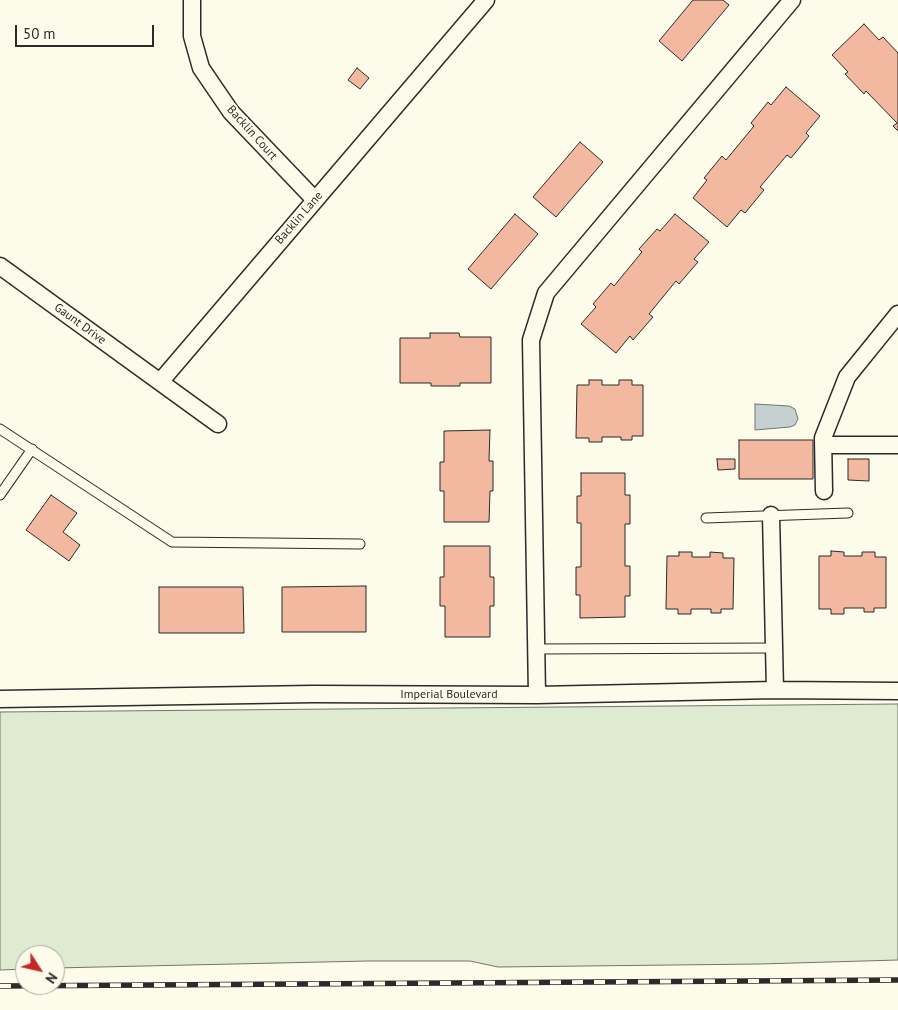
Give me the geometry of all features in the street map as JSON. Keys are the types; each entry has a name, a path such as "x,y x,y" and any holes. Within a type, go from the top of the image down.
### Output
{"street":[{"name":"Backlin Court","path":"192,0 192,36 201,68 232,112 315,200"},
{"name":"Backlin Lane","path":"160,382 486,0"},
{"path":"537,695 531,340 546,293 792,0"},
{"name":"Gaunt Drive","path":"0,266 160,382"},
{"path":"824,491 823,438 847,378 898,314"},
{"path":"160,382 218,424"},
{"path":"824,444 898,445"},
{"path":"771,516 775,690"},
{"name":"Imperial Boulevard","path":"0,698 313,694 537,695 775,690 898,691"}],"lane":[{"path":"0,429 172,542 360,544"},
{"path":"0,495 32,449"},
{"path":"706,518 848,512"},
{"path":"536,649 774,648"}],"green space":[{"path":"898,704 898,960 760,964 498,967 470,961 367,961 65,968 65,945 15,945 15,969 0,970 0,712"}],"shaded area":[{"path":"755,404 789,406 795,409 798,419 795,425 790,427 755,430"}],"building":[{"path":"693,0 723,0 729,5 682,61 659,41"},
{"path":"864,24 879,40 883,37 898,53 898,131 893,126 897,123 866,91 864,94 845,74 848,72 832,55"},
{"path":"357,68 369,78 360,89 348,80"},
{"path":"786,87 820,116 806,133 809,136 791,158 787,155 760,187 764,190 745,213 741,210 727,227 693,198 707,180 704,178 722,156 726,160 754,126 751,123 768,102 771,105"},
{"path":"580,142 603,162 556,217 533,197"},
{"path":"515,214 538,234 491,289 468,269"},
{"path":"675,214 709,242 694,259 698,262 679,284 676,281 649,314 653,317 633,340 630,336 616,353 581,324 596,307 593,304 611,283 614,286 642,252 639,249 657,229 660,231"},
{"path":"430,333 459,333 460,337 491,337 491,383 460,383 460,386 431,386 431,383 400,383 400,338 430,338"},
{"path":"589,380 602,380 602,385 619,385 619,380 632,380 632,385 643,385 643,436 632,436 632,440 621,440 621,437 602,437 602,442 589,442 589,438 576,438 577,385 589,385"},
{"path":"490,430 489,461 493,461 493,491 490,491 489,522 444,522 444,491 440,491 440,462 444,462 444,431"},
{"path":"739,440 813,440 813,479 739,479"},
{"path":"717,459 735,459 735,469 718,470"},
{"path":"848,459 869,459 869,481 848,480"},
{"path":"581,473 625,473 625,495 630,495 630,524 625,524 625,566 630,566 630,596 625,596 625,617 580,618 580,595 576,595 576,567 581,567 581,523 577,523 577,496 581,496"},
{"path":"51,495 77,513 63,532 80,545 69,561 26,530"},
{"path":"444,546 490,546 490,577 494,577 494,606 490,606 490,637 445,637 445,606 440,606 440,577 444,577"},
{"path":"831,551 844,552 844,556 862,556 862,552 875,552 875,557 886,557 886,608 874,608 874,612 864,612 864,608 844,608 844,614 831,614 831,609 819,609 819,556 831,556"},
{"path":"679,552 692,552 692,557 710,557 710,552 723,553 723,558 734,558 733,609 721,609 721,613 711,613 711,609 691,609 691,614 678,614 678,609 666,609 667,556 679,556"},
{"path":"366,586 366,632 282,632 282,587"},
{"path":"159,587 243,587 244,633 159,633"}],"railway":[{"path":"0,986 898,980"}]}
